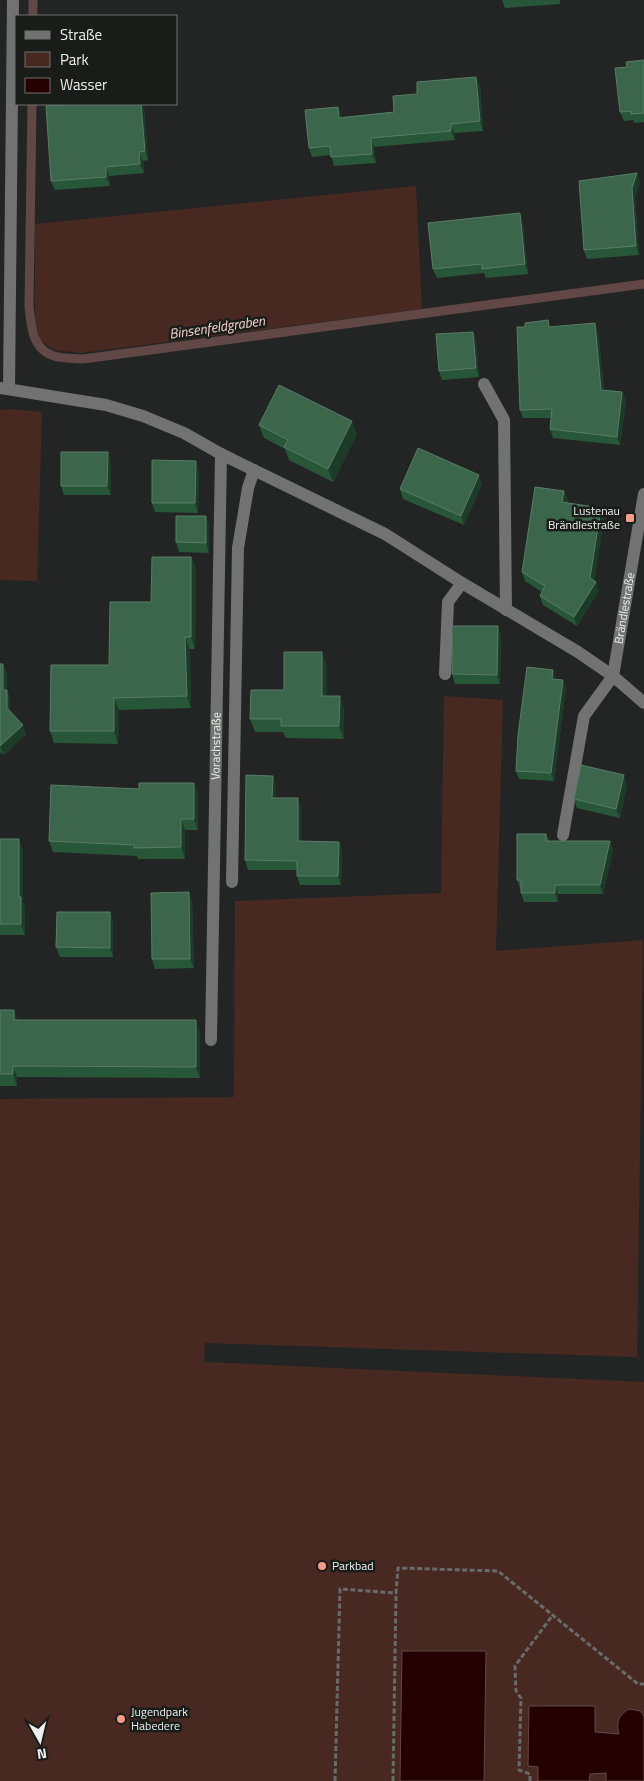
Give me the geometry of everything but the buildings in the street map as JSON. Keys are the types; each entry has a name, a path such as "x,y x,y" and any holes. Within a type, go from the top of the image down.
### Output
{"street":[{"path":"13,0 5,388 106,405 143,416 184,433 221,454 385,534 506,610 578,652 613,676 644,703"},
{"path":"484,384 504,420 506,610"},
{"name":"Vorachstraße","path":"210,1040 221,454"},
{"name":"Vorachstraße","path":"232,882 238,548 248,488 254,470"},
{"name":"Brändlestraße","path":"613,676 640,540 644,494"},
{"path":"445,674 448,602 462,583"},
{"path":"563,835 584,716 613,676"}],"path":[{"path":"394,1781 396,1593 398,1568 498,1571 638,1684 644,1684"},
{"path":"335,1781 340,1589 396,1593"},
{"path":"530,1781 530,1774 519,1770 521,1698 516,1691 515,1666 552,1616"}],"green space":[{"path":"416,186 422,309 81,353 55,350 41,341 35,325 35,224"},
{"path":"0,410 42,412 37,581 0,580"},
{"path":"444,696 503,700 496,951 643,940 637,1357 205,1343 204,1362 644,1382 644,1781 0,1781 0,1099 234,1097 235,901 441,893"}],"water":[{"path":"402,1651 486,1651 484,1781 400,1781"},
{"path":"529,1706 595,1706 595,1732 619,1734 618,1723 622,1714 629,1709 640,1711 644,1716 644,1781 606,1781 606,1773 590,1774 589,1781 538,1781 538,1767 528,1766"}],"waterway":[{"name":"Binsenfeldgraben","path":"33,0 33,15"},
{"name":"Binsenfeldgraben","path":"32,105 29,306 34,336 41,348 54,356 83,359 644,284"}],"place":[{"name":"Lustenau Brändlestraße","path":"630,518"},
{"name":"Parkbad","path":"322,1566"},
{"name":"Jugendpark Habedere","path":"121,1719"}]}
